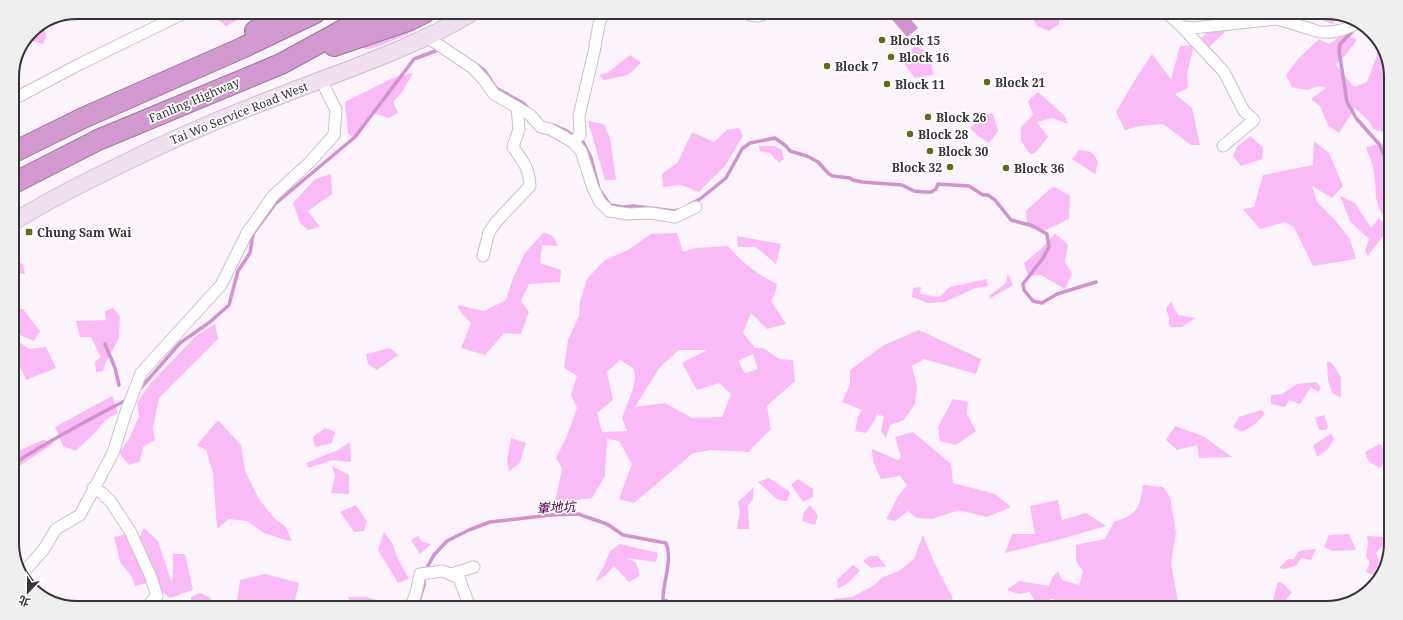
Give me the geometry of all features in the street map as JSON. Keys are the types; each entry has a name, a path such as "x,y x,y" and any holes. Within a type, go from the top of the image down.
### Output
{"highway":[{"path":"216,59 273,19"},
{"path":"19,150 83,118 304,19"},
{"name":"Fanling Highway","path":"19,180 98,140 281,64 363,19"},
{"path":"281,64 412,19"}],"main road":[{"name":"Tai Wo Service Road West","path":"19,219 34,209 159,146 280,95 432,41 463,19"}],"street":[{"path":"19,96 74,67 172,19"},
{"path":"601,19 579,116 576,139 593,188 600,202 609,211 628,214 650,213 675,217 696,207"},
{"path":"1173,19 1224,72 1244,111 1254,120 1223,146"},
{"path":"1182,27 1193,28 1247,21 1252,22 1277,19 1320,32 1342,30 1353,26"},
{"path":"432,41 473,68 494,94 530,115 541,126 576,139"},
{"path":"26,570 44,549 56,530 80,516 113,453 126,412 138,385 141,373 221,285 247,233 273,196 310,162 334,135 336,110 321,80"},
{"path":"483,256 489,232 497,221 530,186 530,174 526,165 513,147 519,129 517,108"},
{"path":"94,488 102,492 111,502 130,531 151,577 157,596 152,601"},
{"path":"451,574 474,567"},
{"path":"413,601 420,574 443,571 459,578 468,601"}],"shaded area":[{"path":"217,19 239,19 226,26"},
{"path":"416,19 435,19 418,29 373,48 366,49 354,46"},
{"path":"891,19 910,19 918,28 907,37"},
{"path":"1034,19 1062,19 1059,21 1059,24 1049,31 1037,26"},
{"path":"1203,19 1292,19 1285,23 1254,25 1226,31 1207,49 1203,43 1202,37 1208,31 1221,31"},
{"path":"1319,19 1334,20 1333,24"},
{"path":"45,29 46,36 43,44 33,41 39,33"},
{"path":"1345,33 1357,40 1336,65 1354,87 1367,82 1377,55 1377,50 1378,51 1384,73 1384,132 1374,130 1368,120 1355,108 1339,133 1328,125 1320,106 1311,99 1326,88 1319,86 1307,90 1292,87 1286,75 1298,59 1319,39 1329,44"},
{"path":"915,45 931,55 933,75 915,78 903,62"},
{"path":"1194,45 1187,74 1188,88 1175,94 1192,108 1200,145 1191,145 1163,124 1140,126 1125,130 1116,112 1152,54 1171,79 1180,46"},
{"path":"630,55 641,63 628,75 604,80 599,75 607,73"},
{"path":"413,73 403,91 393,102 398,113 389,118 371,112 356,139 348,134 345,102 393,78"},
{"path":"1038,92 1064,115 1068,124 1052,118 1037,122 1048,137 1035,153 1030,154 1021,141 1021,127 1033,115 1028,101"},
{"path":"985,114 993,114 998,131 989,143 978,136 970,128"},
{"path":"588,121 604,124 610,138 616,180 605,180"},
{"path":"739,128 743,136 725,166 699,192 681,185 663,187 662,174 678,162 692,132 714,142 727,130"},
{"path":"1250,136 1263,147 1262,159 1241,166 1233,156 1237,147"},
{"path":"1314,141 1329,153 1343,186 1332,198 1312,186 1317,202 1334,219 1350,239 1356,259 1313,266 1294,227 1285,222 1260,229 1243,209 1254,207 1263,175 1313,165"},
{"path":"1384,143 1384,217 1377,203 1372,165 1366,147"},
{"path":"759,146 774,146 782,150 784,159 779,163 770,153 760,151"},
{"path":"1079,150 1092,153 1095,156 1098,162 1095,174 1072,159"},
{"path":"331,174 332,194 308,211 320,227 308,230 300,223 293,203 315,179"},
{"path":"1052,187 1057,188 1070,196 1069,219 1046,230 1032,229 1027,223 1026,211"},
{"path":"1340,196 1355,203 1371,228 1379,218 1384,223 1384,235 1368,256 1365,251 1369,239 1350,221"},
{"path":"544,232 554,237 558,246 542,245 540,263 561,270 560,282 529,284 521,301 529,312 521,334 504,333 485,355 461,348 471,323 462,314 457,305 484,311 506,300 513,278 525,253"},
{"path":"677,233 683,252 695,248 728,246 750,268 777,284 775,294 771,301 786,324 767,329 751,313 743,333 755,348 763,348 779,359 793,360 795,381 767,406 771,429 748,452 711,450 693,453 634,503 619,499 632,464 619,441 607,439 605,476 592,498 555,503 562,468 556,458 567,436 577,408 571,395 577,376 564,368 568,340 579,316 580,301 587,279 605,260 628,250 651,234","holes":["679,350 707,350 682,363 697,390 719,383 731,394 722,417 692,418 665,403 635,407 660,367","753,354 758,369 745,373 738,361","620,360 634,369 635,381 622,418 627,431 602,432 597,413 613,400 607,372"]},
{"path":"1055,233 1068,245 1065,262 1072,274 1065,289 1041,275 1028,276 1024,263 1043,247"},
{"path":"737,236 781,244 776,264 755,247 738,247"},
{"path":"19,263 23,264 25,274 19,273"},
{"path":"1008,274 1013,285 989,299 990,295 1005,284"},
{"path":"987,279 988,286 973,289 945,302 928,303 912,297 913,288 921,287 920,294 939,297 950,287"},
{"path":"1171,301 1178,315 1195,318 1182,327 1171,327 1169,325 1169,317 1166,309"},
{"path":"113,308 120,316 119,338 105,364 103,371 96,372 95,362 101,357 91,337 80,337 76,321 106,320 105,311"},
{"path":"19,309 23,309 40,331 34,341 19,333"},
{"path":"215,324 218,339 159,398 153,428 155,440 143,447 140,461 129,465 119,453 130,437 139,416 137,403 149,385 195,337"},
{"path":"919,330 981,359 976,374 924,359 912,366 917,386 915,404 904,420 890,425 886,438 881,431 884,417 877,413 875,420 866,433 855,431 858,417 862,410 842,402 850,385 850,370 884,345"},
{"path":"19,342 29,349 46,347 56,368 26,380 19,364"},
{"path":"390,348 398,355 377,370 368,364 366,354"},
{"path":"1327,362 1331,362 1341,377 1341,398 1332,393 1328,380"},
{"path":"1316,382 1321,388 1318,392 1311,387 1300,404 1289,400 1285,407 1271,404 1271,395 1282,394 1297,384"},
{"path":"112,396 118,413 105,420 96,432 75,451 63,446 55,427"},
{"path":"953,399 968,402 967,414 976,431 956,445 940,441 938,427"},
{"path":"1262,410 1265,414 1254,425 1242,432 1233,427 1239,417"},
{"path":"1324,415 1328,427 1326,430 1319,430 1315,418"},
{"path":"218,420 241,445 245,471 259,499 274,518 286,527 292,541 264,533 247,521 229,519 217,529 213,473 206,450 197,445"},
{"path":"1175,426 1203,436 1232,457 1199,458 1197,445 1177,450 1166,440"},
{"path":"325,428 335,432 332,443 315,447 313,437"},
{"path":"913,432 951,464 953,483 995,494 1011,507 987,517 959,510 932,519 917,518 908,511 895,521 886,519 899,495 907,485 900,476 881,479 873,461 872,449 898,460 901,457 895,437"},
{"path":"1331,434 1334,439 1327,450 1317,457 1313,445"},
{"path":"511,438 526,443 519,464 509,471 507,461"},
{"path":"43,440 54,443 19,466 19,451"},
{"path":"350,442 351,462 333,460 308,468 306,463 338,450"},
{"path":"1380,444 1384,448 1384,463 1380,468 1369,462 1365,452"},
{"path":"332,466 349,475 349,494 331,493 335,476"},
{"path":"769,478 790,492 787,501 778,500 758,482"},
{"path":"798,479 813,489 813,497 803,502 791,485"},
{"path":"1143,485 1163,487 1170,497 1176,533 1171,563 1178,601 1057,601 1052,599 1034,601 1030,592 1019,594 1007,590 1019,581 1049,586 1052,578 1058,571 1062,580 1079,585 1083,571 1076,561 1076,545 1105,539 1114,522 1128,516 1136,510"},
{"path":"754,487 753,499 748,506 749,529 737,529 740,511 738,502"},
{"path":"1058,500 1062,520 1086,513 1106,526 1005,553 1012,534 1035,534 1030,506"},
{"path":"356,505 367,521 364,531 354,532 340,512"},
{"path":"810,505 818,516 815,525 802,521 804,512"},
{"path":"144,528 158,541 171,581 173,578 173,554 185,554 193,590 170,598 162,592 139,539"},
{"path":"384,532 392,543 398,559 409,579 398,583 378,550"},
{"path":"127,534 148,583 135,586 132,577 120,562 114,537"},
{"path":"1349,534 1356,550 1332,551 1324,547 1329,535"},
{"path":"923,535 934,562 953,599 951,601 835,601 834,599 852,597 873,586 883,577 899,571 914,559"},
{"path":"418,536 422,542 431,544 420,554 411,540"},
{"path":"1367,536 1384,537 1384,544 1376,553 1379,560 1374,575 1366,572 1370,562 1366,557 1368,543"},
{"path":"620,544 658,553 656,562 627,558 636,563 640,576 629,582 614,566 605,576 595,582 610,551"},
{"path":"1316,549 1311,560 1301,558 1297,565 1285,569 1279,568 1288,559 1294,559 1299,551"},
{"path":"870,556 878,556 886,566 871,568 863,561"},
{"path":"853,565 860,570 847,583 838,588 837,580"},
{"path":"265,574 299,583 295,600 293,601 237,601 240,580"},
{"path":"1278,582 1282,583 1292,592 1285,601 1276,601 1273,599"},
{"path":"200,593 211,598 211,601 191,601 191,597"},
{"path":"348,597 366,597 380,601 350,601"}],"waterway":[{"path":"1346,22 1352,32 1340,44 1339,51 1347,102 1356,118 1379,144 1384,155"},
{"path":"139,390 180,343 210,322 229,305 238,271 250,253 253,234 275,204 355,137 414,59 441,49"},
{"path":"477,65 485,71 496,88 523,103 530,110"},
{"path":"553,125 565,130 583,142 591,158 599,189 610,205 677,210"},
{"path":"687,206 700,199 726,178 742,149 750,143 775,138 790,151 807,156 818,162 829,174 833,176 850,178 862,182 902,185 914,191 924,192 931,192 936,189 938,184 969,186 983,195 988,195 995,200 1011,220 1033,226 1047,234 1049,247 1043,258 1023,284 1024,290 1033,301 1042,303 1057,294 1096,282"},
{"path":"105,344 115,368 119,385"},
{"path":"19,460 128,399"},
{"name":"輋地坑","path":"425,571 434,555 447,541 490,522 551,515 578,514 607,524 623,535 666,543 668,550 668,563 663,599 667,601"},
{"name":"輋地坑","path":"419,601 424,585 424,578"}],"place":[{"name":"Block 15","path":"882,40"},
{"name":"Block 16","path":"891,57"},
{"name":"Block 7","path":"827,66"},
{"name":"Block 21","path":"987,82"},
{"name":"Block 11","path":"887,84"},
{"name":"Block 26","path":"928,117"},
{"name":"Block 28","path":"910,134"},
{"name":"Block 30","path":"930,151"},
{"name":"Block 32","path":"950,167"},
{"name":"Block 36","path":"1006,168"},
{"name":"Chung Sam Wai","path":"29,232"}]}
